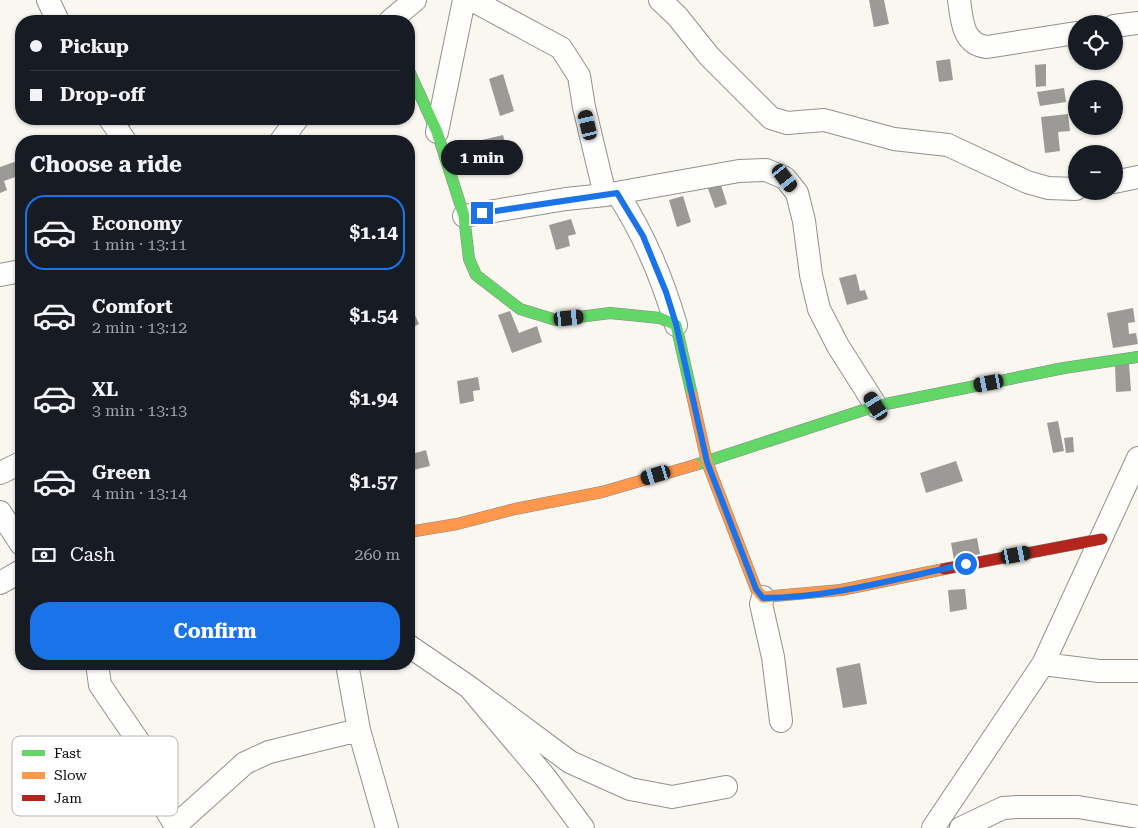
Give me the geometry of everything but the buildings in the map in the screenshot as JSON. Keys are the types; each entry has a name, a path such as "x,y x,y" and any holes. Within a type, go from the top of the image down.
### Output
{"street":[{"path":"48,0 55,15"},
{"path":"397,15 415,0"},
{"path":"437,132 464,0"},
{"path":"472,0 561,48 579,76 584,107 611,194 643,236 666,292 676,324 707,462 756,589 763,598"},
{"path":"660,0 677,16 709,56 771,118 787,123 824,120 894,139 948,145 1028,182 1048,188 1068,188"},
{"path":"959,0 966,34 979,46 987,48 1068,34"},
{"path":"1123,24 1138,22"},
{"path":"415,84 437,132 464,216 469,259 476,275 520,310 556,320 610,313 660,318 676,324"},
{"path":"464,216 566,199 611,194 739,171 766,170 785,178 797,193 804,221 811,274 819,310 838,346 876,406"},
{"path":"1123,180 1138,177"},
{"path":"0,275 15,272"},
{"path":"415,531 457,524 515,509 602,492 656,475 707,462 876,406 1064,368 1138,357"},
{"path":"933,828 1043,664 1138,458"},
{"path":"0,473 15,466"},
{"path":"0,512 15,535"},
{"path":"763,598 786,598 871,586 917,574 1102,538"},
{"path":"0,583 15,574"},
{"path":"763,598 761,604 774,657 781,720"},
{"path":"415,650 469,687 570,762 622,785 672,797 726,787"},
{"path":"1043,664 1098,671 1138,671"},
{"path":"98,670 100,685 135,736"},
{"path":"348,670 359,730 387,828"},
{"path":"469,687 545,776 583,828"},
{"path":"174,826 245,763 269,752 359,730"},
{"path":"961,828 1003,808 1018,807 1078,807 1138,817"}],"traffic: fast":[{"path":"415,84 437,132 464,216 469,259 476,275 520,309 556,320 610,313 660,318 676,325 692,395"},
{"path":"695,465 876,406 1064,368 1138,357"}],"traffic: slow":[{"path":"692,395 707,462 756,589 763,597 841,590 944,569"},
{"path":"415,531 457,524 515,509 602,492 695,465"}],"traffic: jam":[{"path":"944,569 1102,539"}],"route":[{"path":"482,213 566,199 617,193 643,236 666,292 676,324 707,462 751,578 763,598 786,598 871,586 966,564"}]}
